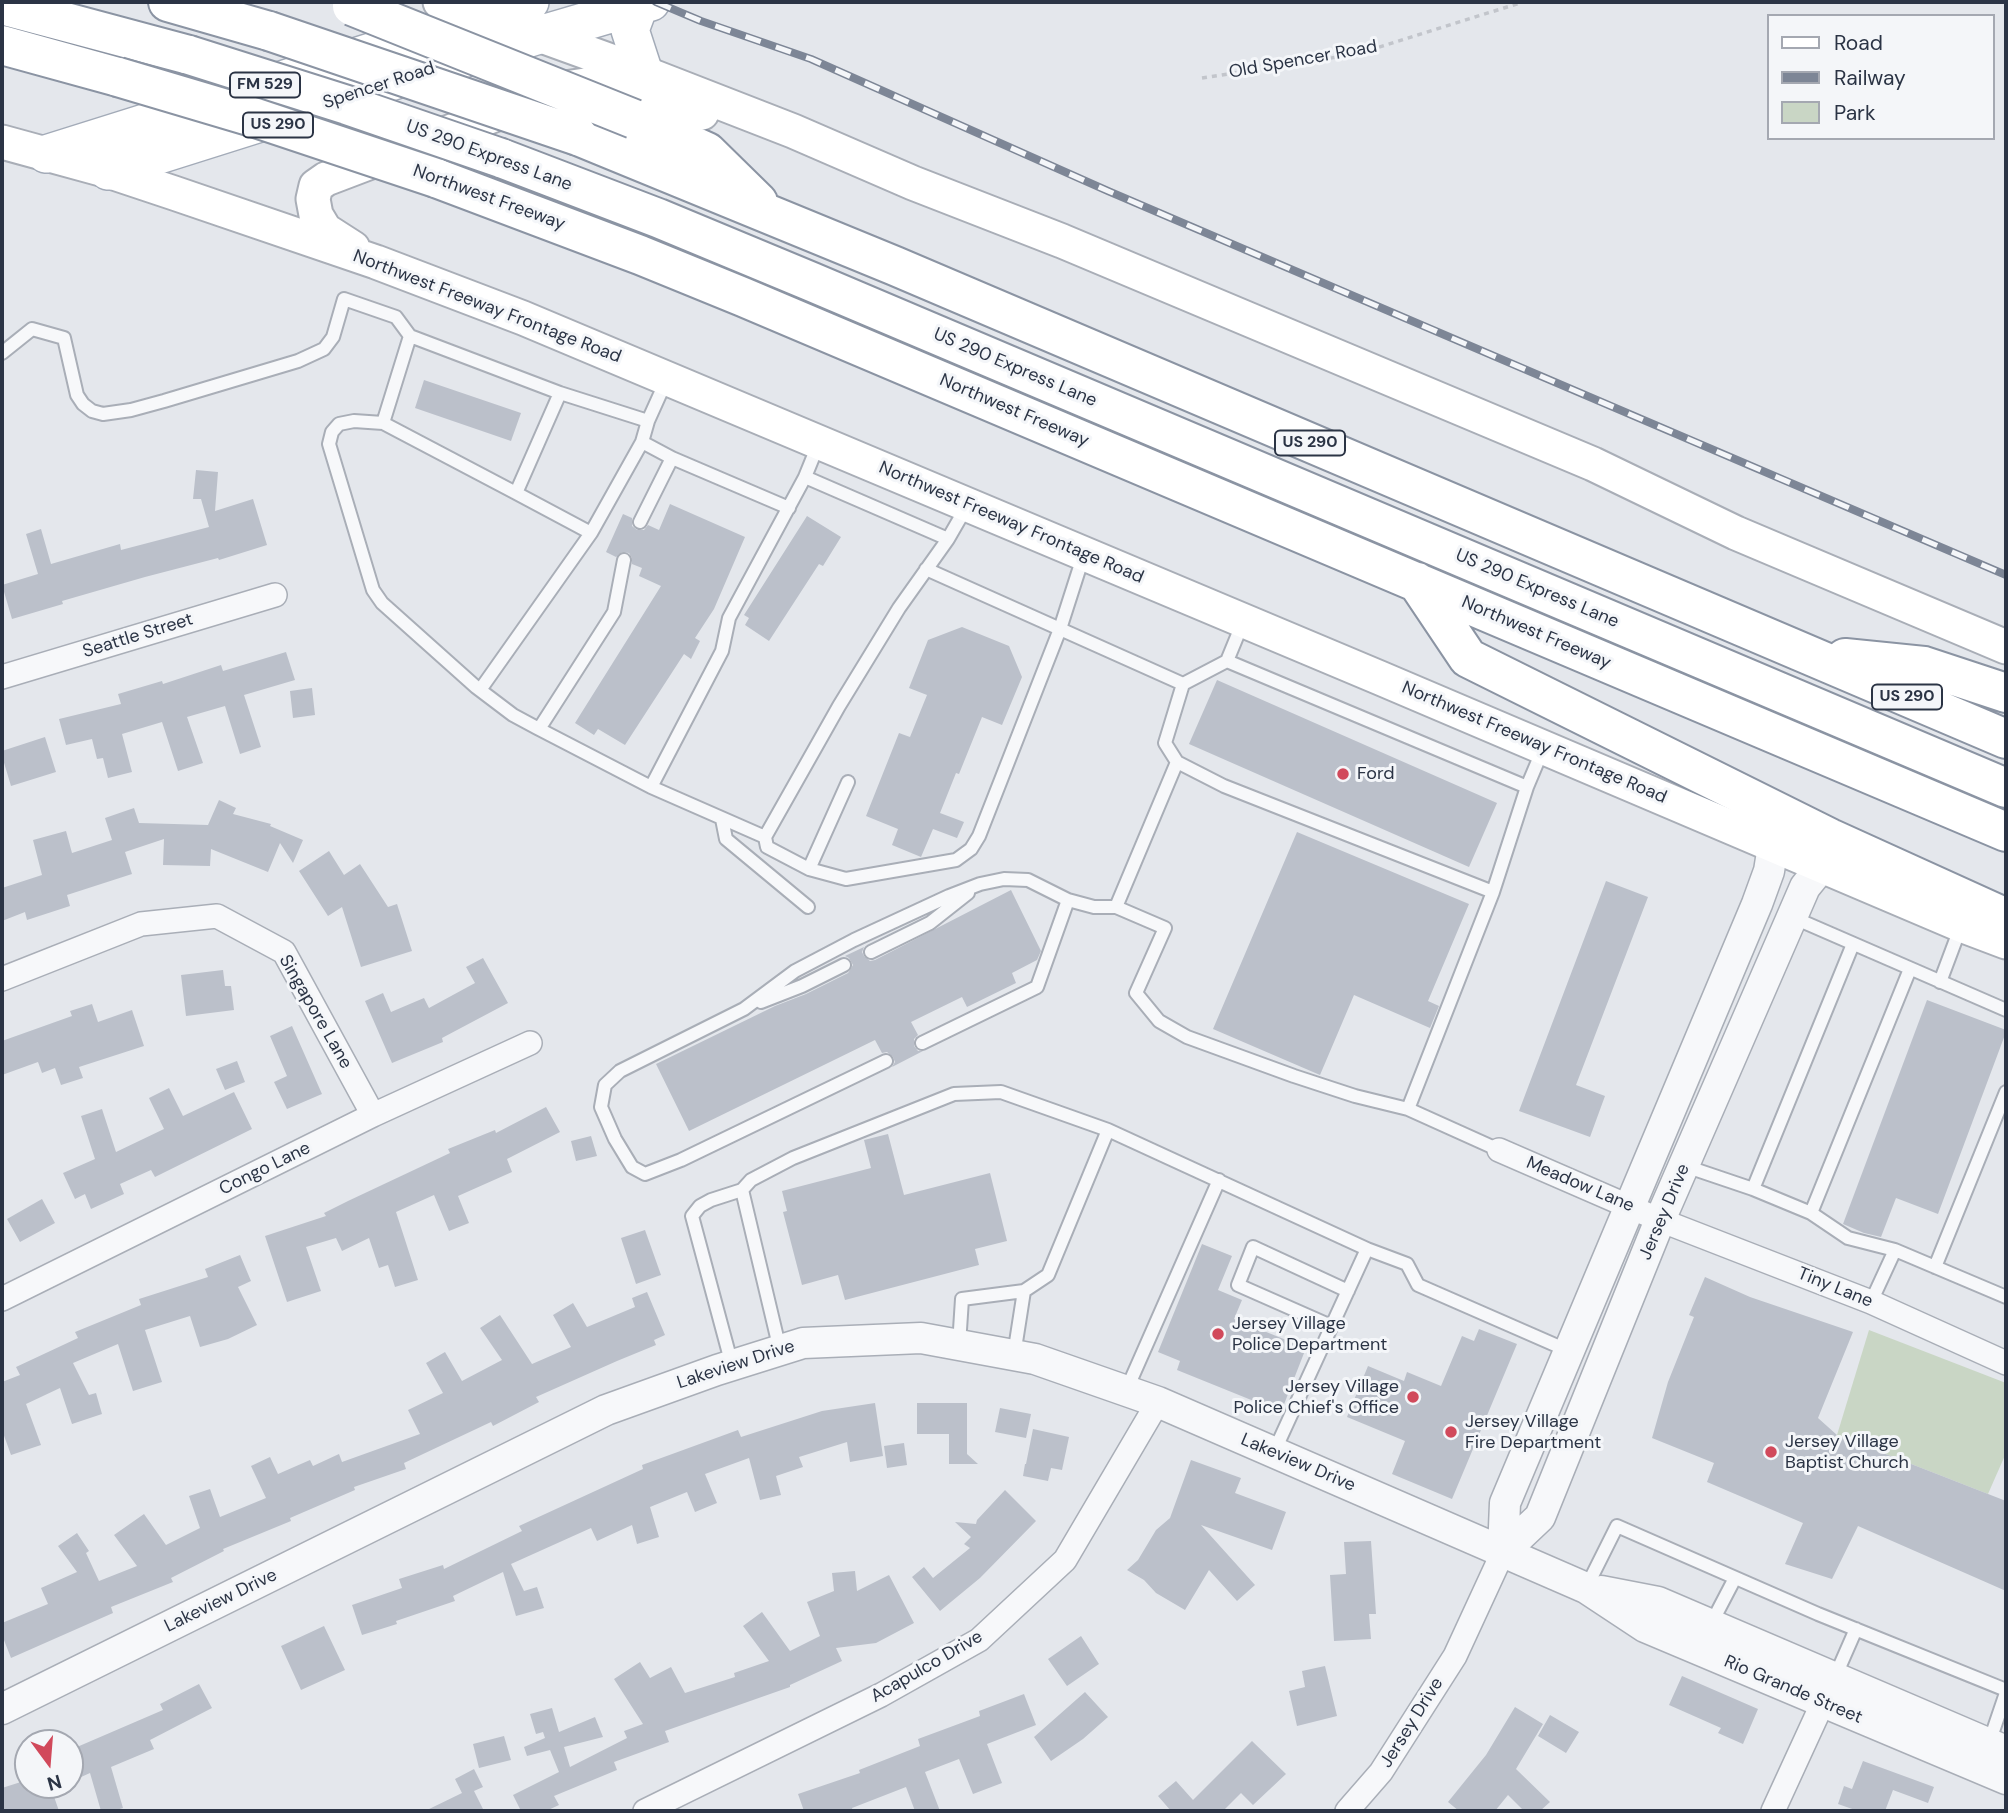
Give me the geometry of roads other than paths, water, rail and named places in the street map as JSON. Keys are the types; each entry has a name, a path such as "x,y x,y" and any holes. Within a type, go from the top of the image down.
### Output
{"highway":[{"name":"US 290","path":"168,2 269,31 578,136 772,215 2006,739"},
{"path":"346,4 634,118 707,152 772,215"},
{"name":"US 290 Express Lane","path":"2,5 189,55 346,105 501,158 658,218 2006,788"},
{"name":"Northwest Freeway","path":"2,45 256,118 436,178 640,254 2006,832"},
{"path":"1417,582 1468,658 1830,838 2006,918"},
{"path":"1808,655 1924,666 2006,692"}],"main road":[{"path":"440,2 483,16"},
{"path":"644,74 630,30 645,4"},
{"name":"Spencer Road","path":"46,154 483,16 534,18 645,4"},
{"path":"534,18 644,74 793,131 913,183 1087,251 1593,464 1736,533 2006,647"},
{"name":"Spencer Road","path":"108,171 534,18"},
{"path":"376,262 325,230 316,215 313,200 316,186 326,179 565,88 585,85 605,87 658,104 793,131"},
{"name":"Northwest Freeway Frontage Road","path":"2,142 108,171 376,262 523,318 2006,942"}],"street":[{"name":"Seattle Street","path":"2,677 275,595"},
{"name":"Jersey Drive","path":"1347,1811 1381,1772 1455,1656 1503,1552 1506,1503 1757,904 1769,871 1773,846"},
{"name":"Jersey Drive","path":"1503,1552 1540,1517 1660,1220 1805,887 1822,866"},
{"name":"Singapore Lane","path":"2,979 141,923 217,916 284,952 373,1115"},
{"name":"Congo Lane","path":"2,1299 373,1115 530,1043"},
{"name":"Meadow Lane","path":"1499,1150 1660,1220"},
{"name":"Tiny Lane","path":"1660,1220 1871,1302 2006,1363"},
{"name":"Lakeview Drive","path":"2,1709 606,1410 803,1343 921,1338 1035,1359 1158,1402 1503,1552"},
{"name":"Acapulco Drive","path":"645,1811 881,1695 979,1640 1065,1560 1158,1402"},
{"name":"Rio Grande Street","path":"1503,1552 1586,1588 1658,1602 1705,1637 1829,1690 2006,1779"},
{"name":"Rio Grande Street","path":"1829,1690 1997,1747"},
{"path":"1773,1811 1829,1690"}],"lane":[{"path":"2,353 32,329 64,338 77,395 83,404 92,411 103,414 131,410 298,361 324,349 333,337 344,299 396,317 410,336 560,393 648,421"},
{"path":"383,423 410,336"},
{"path":"480,690 591,533 642,442 648,421 668,378"},
{"path":"516,493 560,393"},
{"path":"591,533 383,423 354,421 339,424 331,432 329,444 373,590 382,603 480,690 513,715 651,787 765,837"},
{"path":"651,787 722,651 729,618 805,477 819,441"},
{"path":"642,442 672,458 789,508"},
{"path":"640,522 672,458"},
{"path":"805,477 948,539"},
{"path":"968,505 948,539 899,608 839,706 765,837 767,847 809,869 846,879 956,860 971,849 979,836 1060,629 1085,554"},
{"path":"539,729 614,612 624,560"},
{"path":"926,569 1183,684"},
{"path":"1243,621 1227,661 1183,684 1165,743 1177,762 1224,786 1493,892"},
{"path":"1227,661 1527,788"},
{"path":"1408,1109 1493,892 1527,788 1544,748"},
{"path":"1116,907 1177,762"},
{"path":"809,869 848,782"},
{"path":"722,819 726,839 808,907"},
{"path":"744,1009 795,971 950,896 979,884 1004,878 1028,880 1068,900 1094,907 1116,907 1165,928 1136,993 1159,1021 1187,1037 1294,1076 1355,1096 1408,1109 1499,1150"},
{"path":"871,952 930,923 979,884"},
{"path":"922,1043 1037,987 1068,900"},
{"path":"1792,917 2006,1010"},
{"path":"1940,982 1961,925"},
{"path":"1754,1189 1853,944"},
{"path":"844,965 802,986 744,1009 620,1070 604,1085 601,1107 615,1139 632,1167 645,1174 886,1061"},
{"path":"1811,1213 1910,968"},
{"path":"732,1366 692,1216 700,1206 742,1190 751,1180 793,1158 954,1094 1000,1092 1108,1130 1367,1249 1407,1264 1418,1285 1569,1351"},
{"path":"1935,1267 2006,1092"},
{"path":"958,1345 962,1299 1024,1291 1048,1275 1108,1130"},
{"path":"1685,1166 1754,1189 1811,1213 1848,1238 1895,1250 2006,1297"},
{"path":"1126,1391 1219,1180"},
{"path":"742,1190 780,1351"},
{"path":"1331,1326 1238,1285 1253,1247 1348,1292"},
{"path":"1274,1452 1367,1249"},
{"path":"1871,1302 1895,1250"},
{"path":"1014,1355 1024,1291"},
{"path":"1586,1588 1617,1526 2006,1692 1997,1747"},
{"path":"1705,1637 1735,1578"},
{"path":"1829,1690 1856,1629"}],"railway":[{"path":"656,2 701,21 811,59 1108,191 2006,575"}],"place":[{"name":"Ford","path":"1343,774"},
{"name":"Jersey Village Police Department","path":"1218,1334"},
{"name":"Jersey Village Police Chief's Office","path":"1413,1397"},
{"name":"Jersey Village Fire Department","path":"1451,1432"},
{"name":"Jersey Village Baptist Church","path":"1771,1452"}]}
